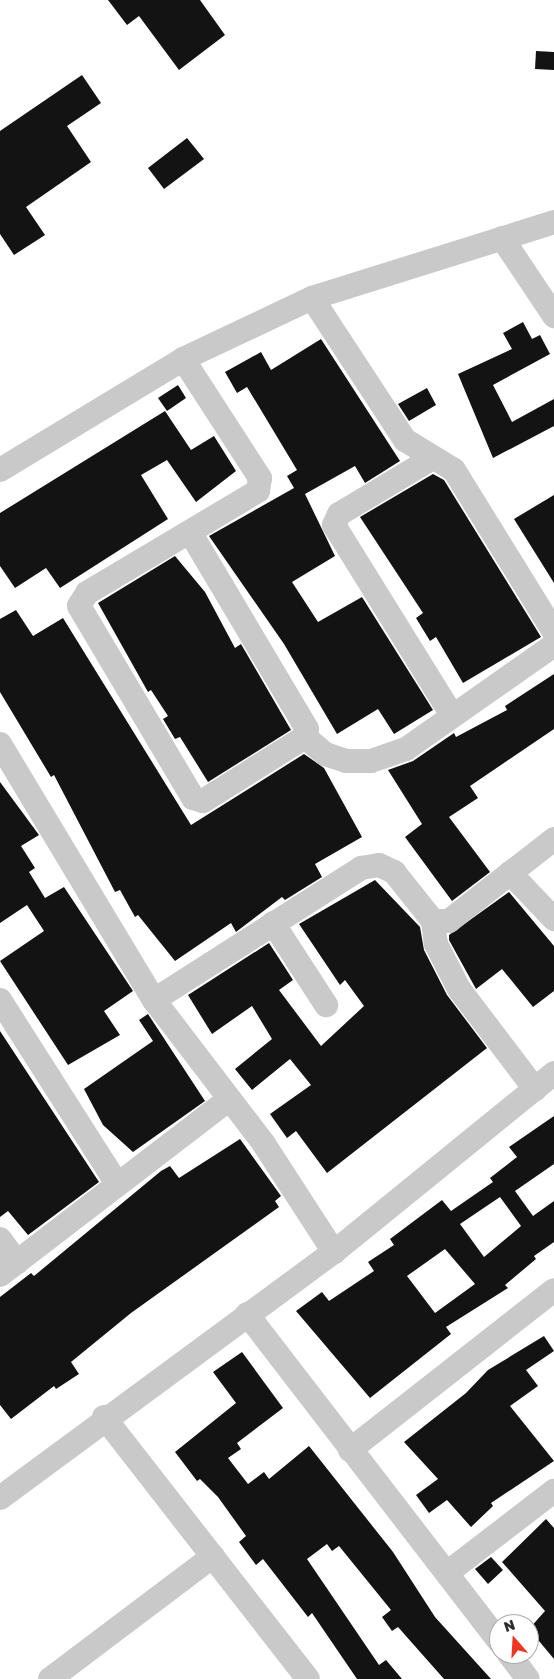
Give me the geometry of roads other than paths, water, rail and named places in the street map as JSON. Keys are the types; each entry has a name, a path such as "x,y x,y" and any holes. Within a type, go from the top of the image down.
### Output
{"street":[{"path":"0,470 183,359 312,298 554,222"},
{"path":"502,238 554,316"},
{"path":"312,298 405,440 431,458 454,470 554,632"},
{"path":"183,359 260,485 258,492 191,534 88,593 78,606 193,798 210,800 305,737"},
{"path":"431,458 339,514 334,525 451,714"},
{"path":"191,534 306,724 305,737"},
{"path":"305,737 326,754 346,761 371,761 406,748 451,714 554,646"},
{"path":"0,744 154,1000 227,1101 264,1144 334,1252"},
{"path":"434,921 449,922 554,839"},
{"path":"154,1000 361,868 379,865 406,884 434,921 436,944 459,989 535,1089"},
{"path":"510,873 554,919"},
{"path":"273,924 326,1005"},
{"path":"0,1000 117,1184"},
{"path":"0,1498 104,1417 334,1252 554,1073"},
{"path":"0,1239 8,1269 227,1101"},
{"path":"350,1450 554,1290"},
{"path":"247,1314 489,1628"},
{"path":"104,1417 307,1679"},
{"path":"447,1573 554,1491"},
{"path":"50,1679 213,1556"},
{"path":"517,1664 528,1679"}]}
